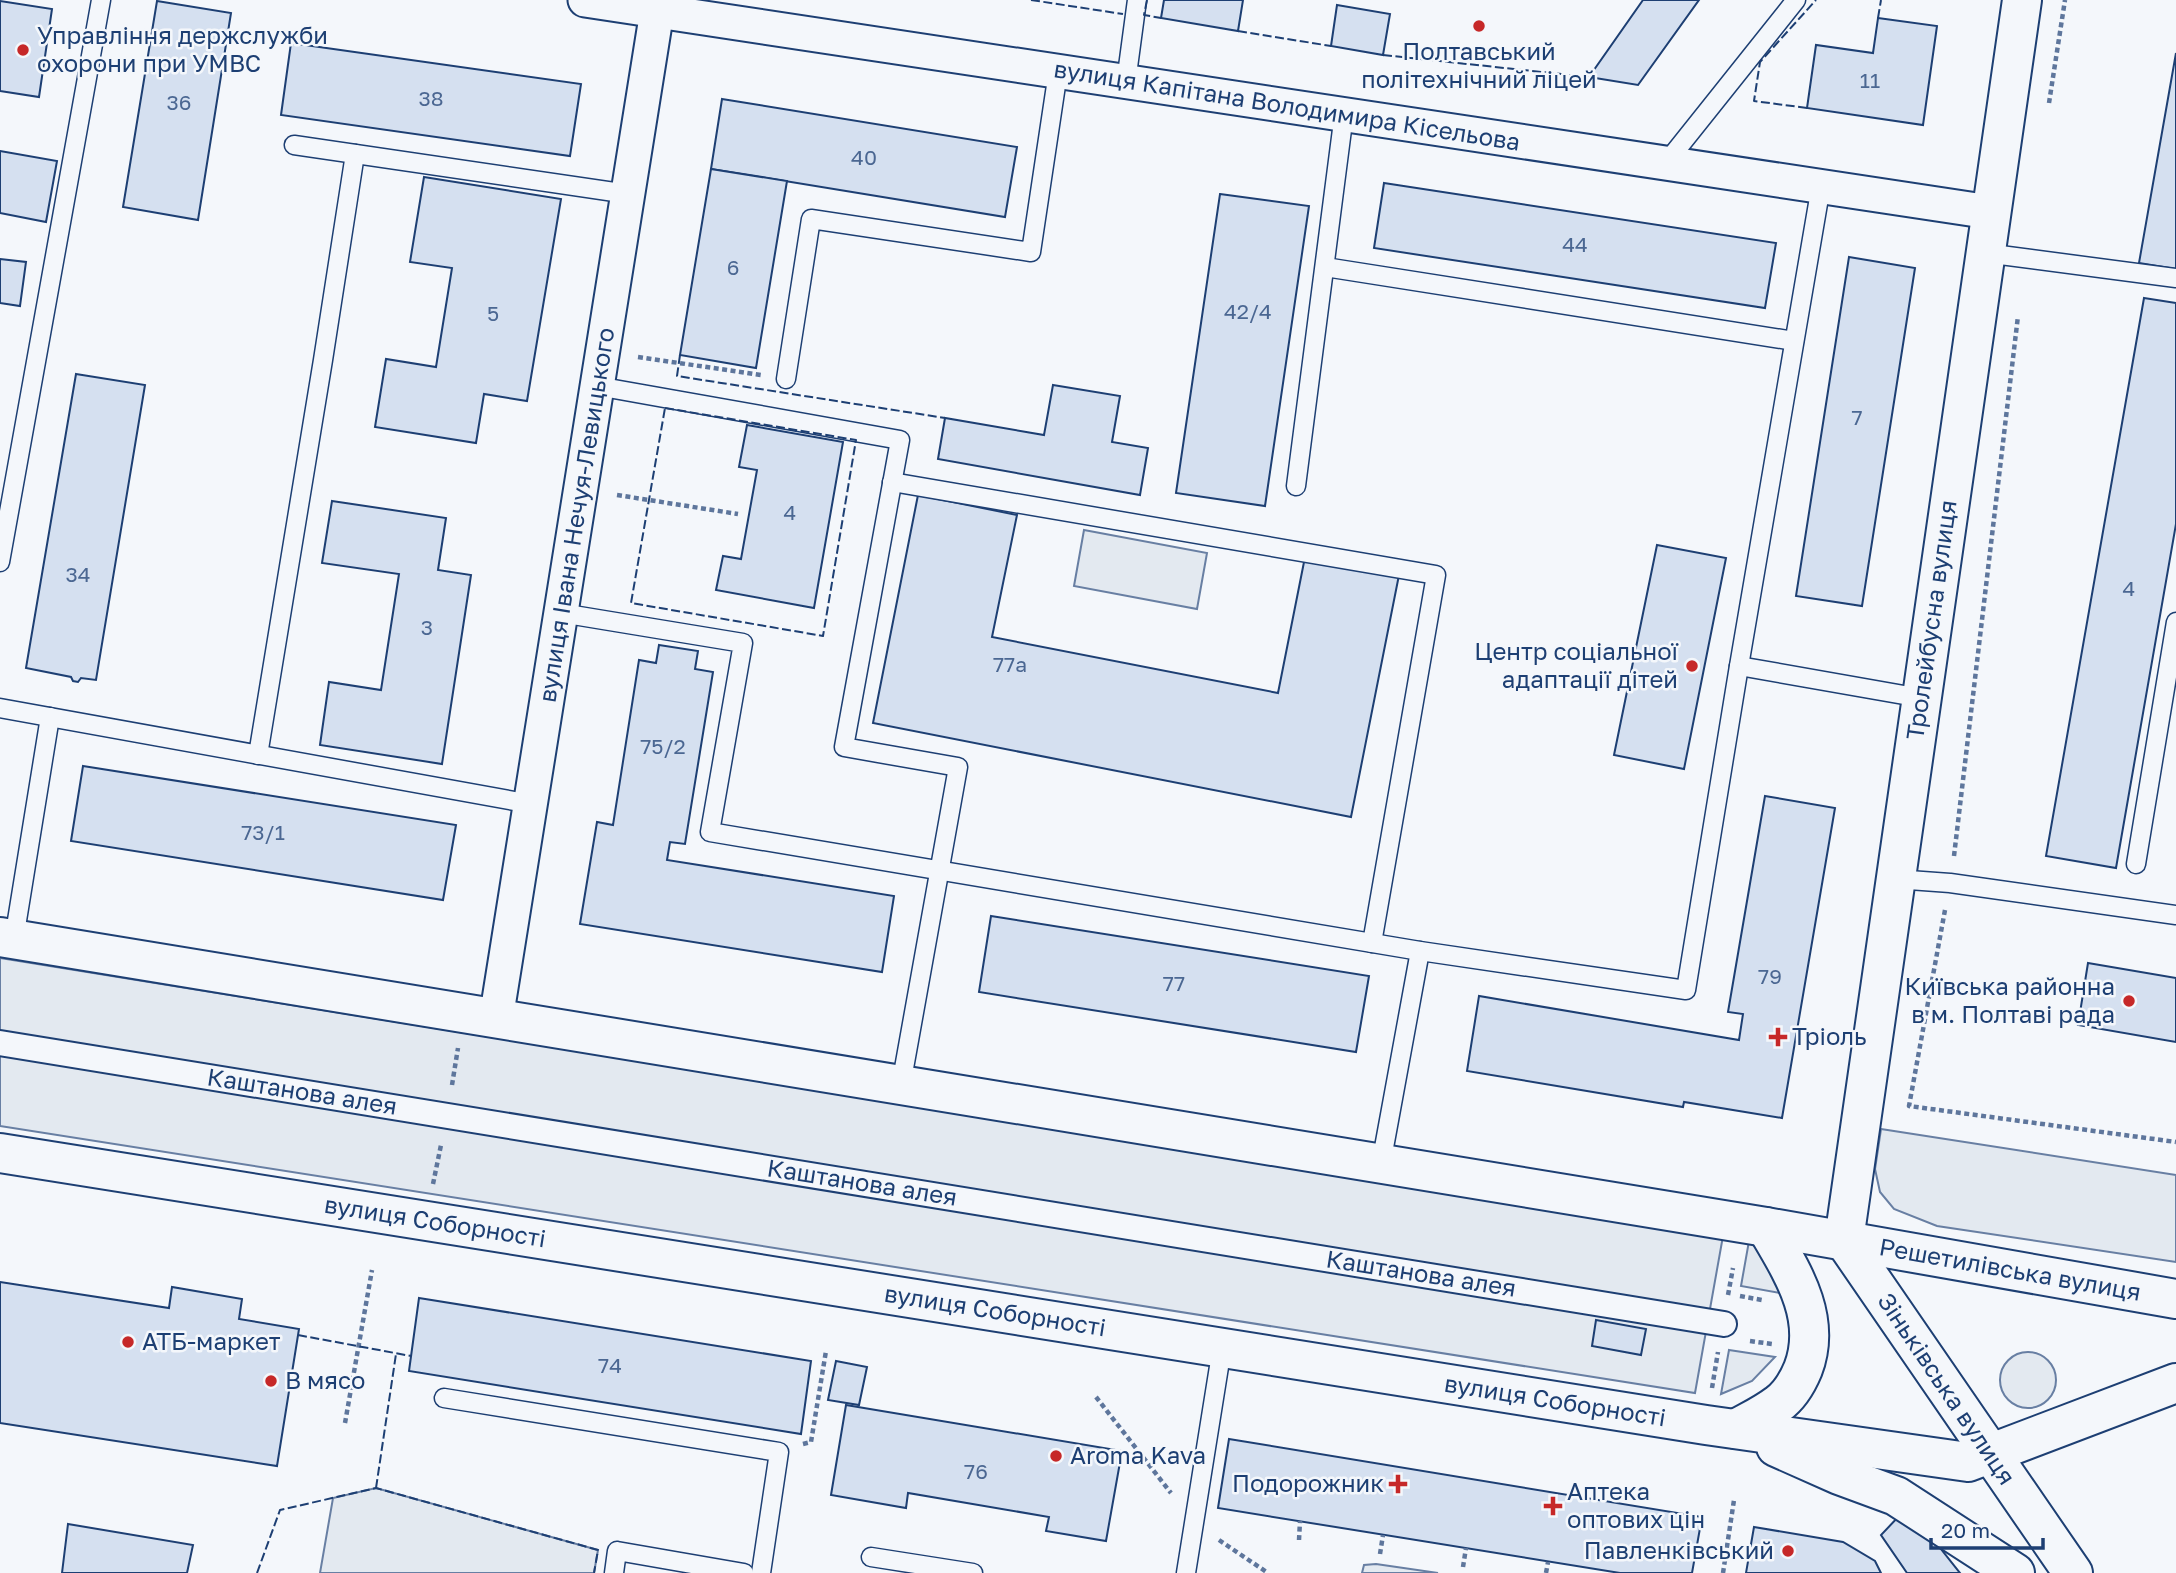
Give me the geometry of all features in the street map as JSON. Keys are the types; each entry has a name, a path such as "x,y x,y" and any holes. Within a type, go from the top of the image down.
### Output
{"main road":[{"name":"Тролейбусна вулиця","path":"1844,1240 2022,0"},
{"path":"7,938 1844,1240"},
{"name":"вулиця Соборності","path":"0,1153 1736,1429 1968,1462 1990,1453"},
{"path":"1736,1429 1780,1403 1798,1381 1807,1357 1809,1329 1805,1302 1766,1227"},
{"name":"Решетилівська вулиця","path":"1844,1240 2176,1299"},
{"name":"Зіньківська вулиця","path":"1844,1240 2073,1573"},
{"path":"1990,1453 2173,1387"},
{"path":"1736,1429 1839,1475 1896,1496 2015,1573"}],"street":[{"name":"вулиця Капітана Володимира Кісельова","path":"585,0 1990,212"},
{"name":"вулиця Івана Нечуя-Левицького","path":"496,1019 657,11"},
{"name":"Каштанова алея","path":"0,1043 1724,1324"}],"lane":[{"path":"0,562 101,0"},
{"path":"1126,82 1137,0"},
{"path":"1666,163 1796,0"},
{"path":"786,379 811,219 1031,252 1058,72"},
{"path":"1296,486 1344,114"},
{"path":"294,145 628,194"},
{"path":"258,755 355,154"},
{"path":"561,613 743,643 710,832 1420,951 1686,990 1821,186"},
{"path":"1985,253 2176,278"},
{"path":"1325,267 1794,341"},
{"path":"597,386 900,440 844,747 958,768 901,1085"},
{"path":"892,482 1436,575 1371,943"},
{"path":"2136,864 2176,622"},
{"path":"1739,666 1921,698"},
{"path":"0,708 531,804"},
{"path":"7,938 50,717"},
{"path":"1895,879 1950,883 2176,915"},
{"path":"1381,1164 1420,951"},
{"path":"1186,1573 1222,1348"},
{"path":"444,1398 779,1452 761,1573"},
{"path":"614,1573 617,1551 744,1573"},
{"path":"871,1557 973,1573"}],"path":[{"path":"2048,109 2065,0"},
{"path":"2025,258 1950,883 1909,1106 2176,1142"},
{"path":"638,357 786,379"},
{"path":"617,495 738,514"},
{"path":"345,1423 372,1270"},
{"path":"1728,1294 1773,1302"},
{"path":"1748,1340 1776,1345"},
{"path":"779,1452 811,1442 827,1351"},
{"path":"1723,1573 1734,1500"},
{"path":"1299,1540 1300,1521"},
{"path":"1380,1554 1383,1535"},
{"path":"1463,1567 1466,1548"},
{"path":"1546,1573 1548,1562"}],"shaded area":[{"path":"1084,530 1207,553 1197,609 1074,586"},
{"path":"0,958 1723,1236 1695,1393 0,1126"},
{"path":"1881,1129 2176,1175 2176,1262 1937,1226 1894,1209 1880,1192 1875,1169"},
{"path":"1749,1241 1773,1263 1785,1294 1741,1286"},
{"path":"1729,1350 1775,1357 1752,1381 1721,1394"},
{"path":"2022,1352 2034,1352 2048,1360 2056,1374 2054,1391 2048,1400 2034,1408 2022,1408 2005,1396 2000,1386 2000,1374 2012,1357"},
{"path":"376,1488 598,1550 594,1573 320,1573 333,1498"},
{"path":"1376,1564 1438,1573 1362,1573 1364,1565"}],"building":[{"path":"1164,0 1243,0 1238,31 1161,18"},
{"path":"1643,0 1699,0 1638,85 1589,77"},
{"name":"Управління держслужби охорони при УМВС","path":"0,1 52,9 39,97 0,91"},
{"path":"157,1 231,13 198,220 123,207"},
{"path":"1337,5 1390,14 1383,55 1331,46"},
{"path":"1878,18 1937,26 1923,125 1807,108 1816,45 1873,53"},
{"path":"291,43 581,84 570,156 281,115"},
{"path":"2176,53 2176,269 2139,263"},
{"path":"722,99 1017,147 1005,217 711,169"},
{"path":"0,151 57,161 46,222 0,213"},
{"path":"711,169 787,181 756,368 680,355"},
{"path":"424,177 561,199 527,401 484,394 476,443 375,427 386,359 436,367 452,268 410,262"},
{"path":"1384,183 1776,243 1765,308 1374,248"},
{"path":"1220,194 1309,206 1265,506 1176,493"},
{"path":"1849,257 1915,268 1862,606 1796,596"},
{"path":"0,259 26,262 20,306 0,303"},
{"path":"2144,298 2176,303 2176,524 2116,868 2046,856"},
{"path":"76,374 145,385 96,680 81,678 78,682 71,677 26,668"},
{"path":"1053,385 1120,396 1112,442 1148,448 1140,495 938,459 945,418 1044,435"},
{"path":"747,425 843,442 814,608 716,590 723,556 741,559 757,470 739,467"},
{"path":"918,495 1017,515 992,637 1278,693 1305,557 1399,575 1351,817 873,723"},
{"path":"332,501 446,518 438,570 471,575 442,764 320,745 329,682 381,690 399,574 322,563"},
{"path":"1657,545 1726,558 1684,769 1614,755"},
{"path":"659,645 698,651 695,669 713,672 685,844 670,842 667,860 894,896 882,972 580,924 597,822 613,825 639,660 656,663"},
{"path":"83,766 456,825 443,900 71,841"},
{"path":"1765,796 1835,808 1782,1118 1684,1102 1683,1107 1467,1071 1479,996 1739,1040 1743,1014 1728,1012"},
{"path":"991,916 1369,976 1356,1052 979,992"},
{"name":"Київська районна в м. Полтаві рада","path":"2088,963 2176,978 2176,1042 2078,1025"},
{"path":"0,1282 169,1308 172,1287 242,1299 239,1319 299,1329 277,1466 0,1423"},
{"path":"419,1298 811,1361 801,1434 409,1371"},
{"path":"1596,1320 1646,1329 1641,1355 1592,1346"},
{"path":"836,1361 867,1367 859,1405 828,1400"},
{"path":"846,1405 1122,1451 1106,1541 1046,1531 1049,1517 908,1493 906,1508 831,1495"},
{"path":"1229,1439 1702,1517 1692,1573 1620,1573 1218,1508"},
{"path":"1901,1514 1921,1524 1960,1573 1907,1573 1881,1535"},
{"path":"68,1524 193,1545 187,1573 62,1573"},
{"path":"1754,1527 1843,1542 1875,1561 1881,1573 1746,1573"}],"fence":[{"path":"1031,0 1123,14"},
{"path":"1147,0 1144,15 1161,18"},
{"path":"1807,108 1754,101 1760,62 1816,0"},
{"path":"1878,18 1881,0"},
{"path":"1238,31 1331,46"},
{"path":"1383,55 1589,77"},
{"path":"680,355 677,376 945,418"},
{"path":"665,408 856,440 823,636 631,603 665,408"},
{"path":"298,1335 411,1356"},
{"path":"376,1488 396,1354"},
{"path":"257,1573 280,1510 376,1488 598,1550 594,1573"}],"place":[{"name":"Полтавський політехнічний ліцей","path":"1479,26"},
{"name":"Управління держслужби охорони при УМВС","path":"23,50"},
{"name":"Центр соціальної адаптації дітей","path":"1692,666"},
{"name":"Київська районна в м. Полтаві рада","path":"2129,1001"},
{"name":"Тріоль","path":"1778,1037"},
{"name":"АТБ-маркет","path":"128,1342"},
{"name":"В мясо","path":"271,1381"},
{"name":"Aroma Kava","path":"1056,1456"},
{"name":"Подорожник","path":"1398,1484"},
{"name":"Аптека оптових цін","path":"1553,1506"},
{"name":"Павленківський","path":"1788,1551"}]}
